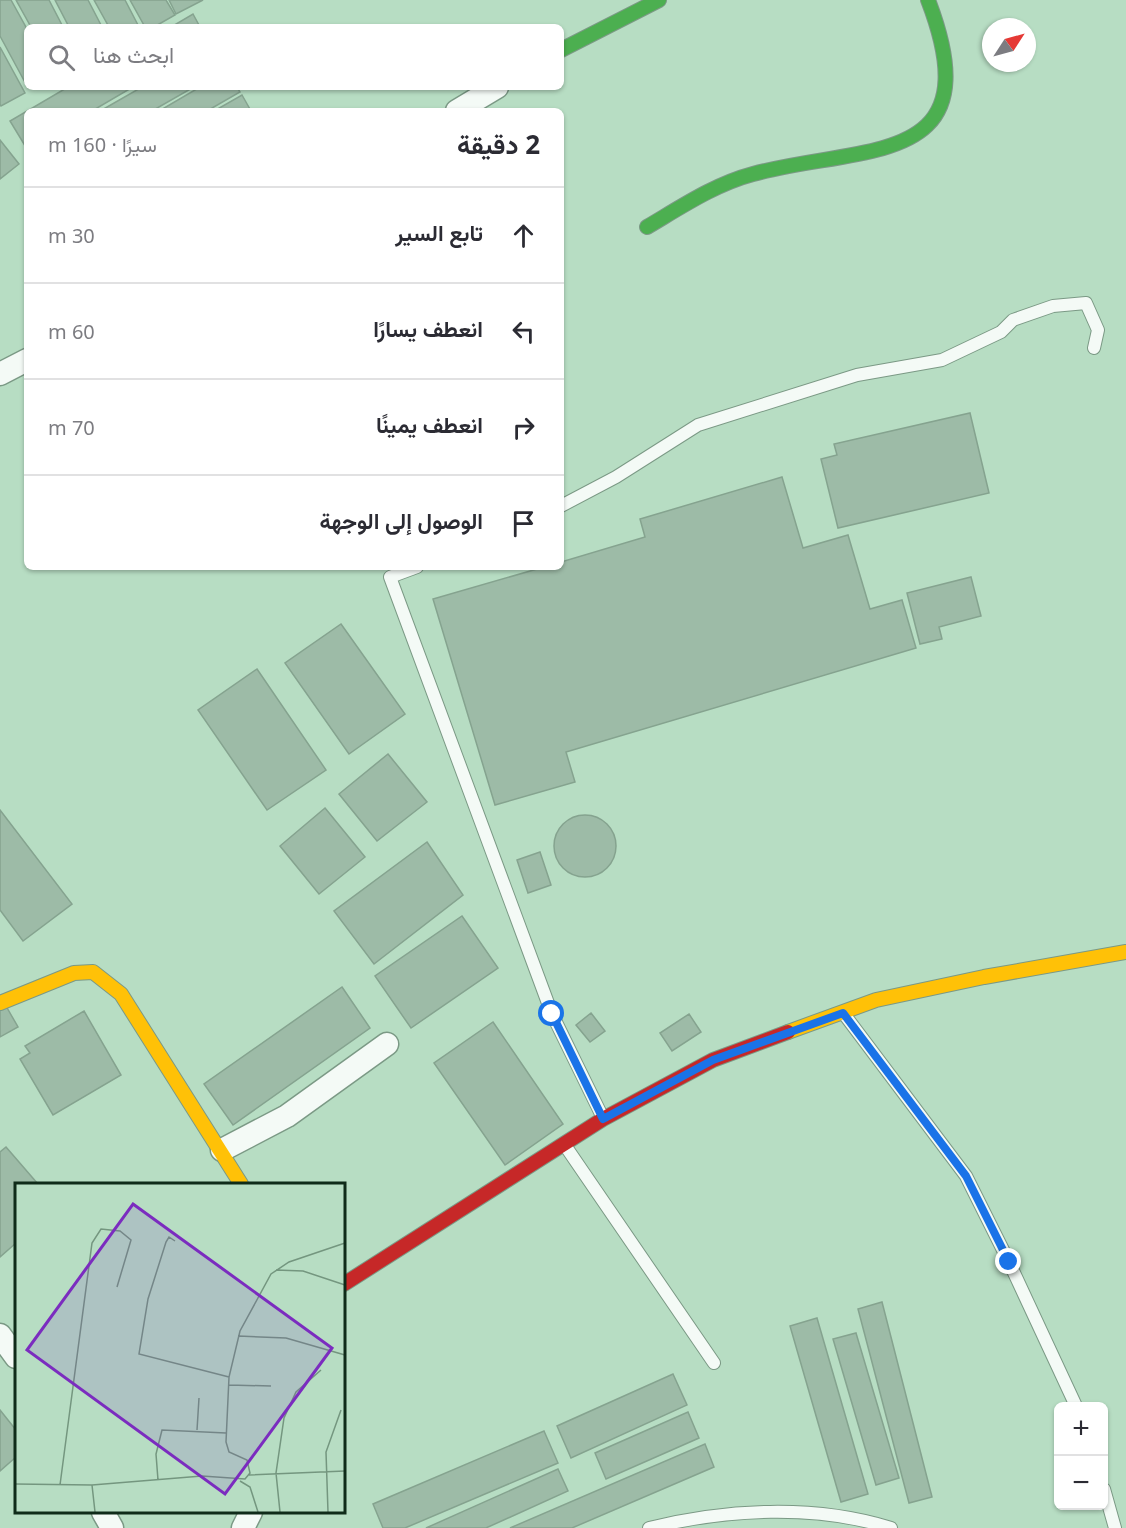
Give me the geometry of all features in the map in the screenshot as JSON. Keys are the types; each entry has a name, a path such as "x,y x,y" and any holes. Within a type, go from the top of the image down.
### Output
{"street":[{"path":"564,48 659,0"},
{"path":"647,227 728,182 784,166 825,161 885,148 918,133 934,120 944,100 941,35 928,0"},
{"path":"462,108 492,90"},
{"path":"0,374 24,362"},
{"path":"345,1283 603,1119 713,1060 876,1000 938,986 1126,951"},
{"path":"0,1003 74,973 93,972 121,994 222,1150 240,1183"},
{"path":"222,1150 287,1116 387,1044"},
{"path":"0,1335 15,1356"},
{"path":"104,1513 112,1528"},
{"path":"243,1528 250,1513"}],"lane":[{"path":"564,504 616,477 698,425 857,375 942,360 1001,332 1013,320 1053,306 1086,303 1098,330 1094,348"},
{"path":"409,570 390,577 552,1014 603,1119"},
{"path":"843,1013 966,1176 1009,1262 1074,1402"},
{"path":"564,1144 714,1363"},
{"path":"1108,1503 1115,1528"},
{"path":"649,1528 720,1515 771,1511 833,1516 891,1528"}],"building":[{"path":"0,0 11,0 24,24 24,80 0,36"},
{"path":"16,0 49,0 61,24 29,24"},
{"path":"55,0 88,0 100,24 67,24"},
{"path":"94,0 125,0 137,24 107,24"},
{"path":"130,0 166,0 175,15 159,24 143,24"},
{"path":"169,0 203,0 176,14"},
{"path":"193,14 198,24 176,24"},
{"path":"0,47 25,93 1,106 0,104"},
{"path":"63,90 128,90 97,108 32,108"},
{"path":"137,90 189,90 157,108 105,108"},
{"path":"195,90 239,90 240,92 212,108 164,108"},
{"path":"242,95 249,108 219,108"},
{"path":"24,113 24,144 10,121"},
{"path":"0,140 19,164 0,179"},
{"path":"970,413 989,493 838,528 821,459 837,455 834,444"},
{"path":"782,477 803,548 848,535 870,609 902,600 916,648 566,752 575,782 495,805 433,599 534,570 564,570 564,561 645,537 640,519"},
{"path":"971,577 981,616 939,627 942,639 920,644 907,593"},
{"path":"341,624 405,714 349,754 285,663"},
{"path":"257,669 326,770 267,810 198,710"},
{"path":"388,754 427,802 377,841 339,794"},
{"path":"325,808 365,857 319,894 280,846"},
{"path":"0,810 72,904 23,941 0,910"},
{"path":"585,815 597,817 607,824 614,834 616,846 614,858 607,868 597,875 585,877 573,875 563,868 556,858 554,846 556,834 563,824 573,817"},
{"path":"427,842 463,895 374,964 334,911"},
{"path":"540,852 551,885 528,893 517,860"},
{"path":"462,916 498,968 411,1028 375,976"},
{"path":"342,987 370,1028 233,1125 204,1084"},
{"path":"6,1006 18,1027 0,1037 0,1010"},
{"path":"84,1011 121,1075 53,1115 20,1059 30,1053 25,1046"},
{"path":"591,1013 605,1031 590,1042 576,1025"},
{"path":"689,1014 701,1032 672,1051 660,1033"},
{"path":"493,1022 563,1124 505,1165 434,1063"},
{"path":"6,1147 37,1183 15,1183 15,1244 0,1257 0,1152"},
{"path":"882,1302 932,1497 909,1503 858,1309"},
{"path":"817,1318 868,1494 841,1502 790,1326"},
{"path":"856,1333 899,1478 876,1485 833,1339"},
{"path":"673,1374 687,1405 571,1458 557,1426"},
{"path":"0,1410 15,1429 15,1458 0,1471"},
{"path":"688,1412 699,1438 606,1479 595,1453"},
{"path":"544,1431 558,1463 405,1528 383,1528 373,1504"},
{"path":"705,1444 714,1467 572,1528 510,1528"},
{"path":"558,1469 568,1491 486,1528 426,1528"}],"traffic: fast":[{"path":"564,48 659,0"},
{"path":"647,227 698,197 739,178 875,150 907,139 931,121 944,94 944,55 928,0"}],"traffic: slow":[{"path":"788,1032 876,1000 984,977 1126,952"},
{"path":"0,1003 74,973 93,972 121,994 240,1183"}],"traffic: jam":[{"path":"345,1283 603,1119 713,1060 788,1032"}],"route":[{"path":"552,1014 603,1119 713,1060 843,1013 966,1176 1009,1262"}]}
